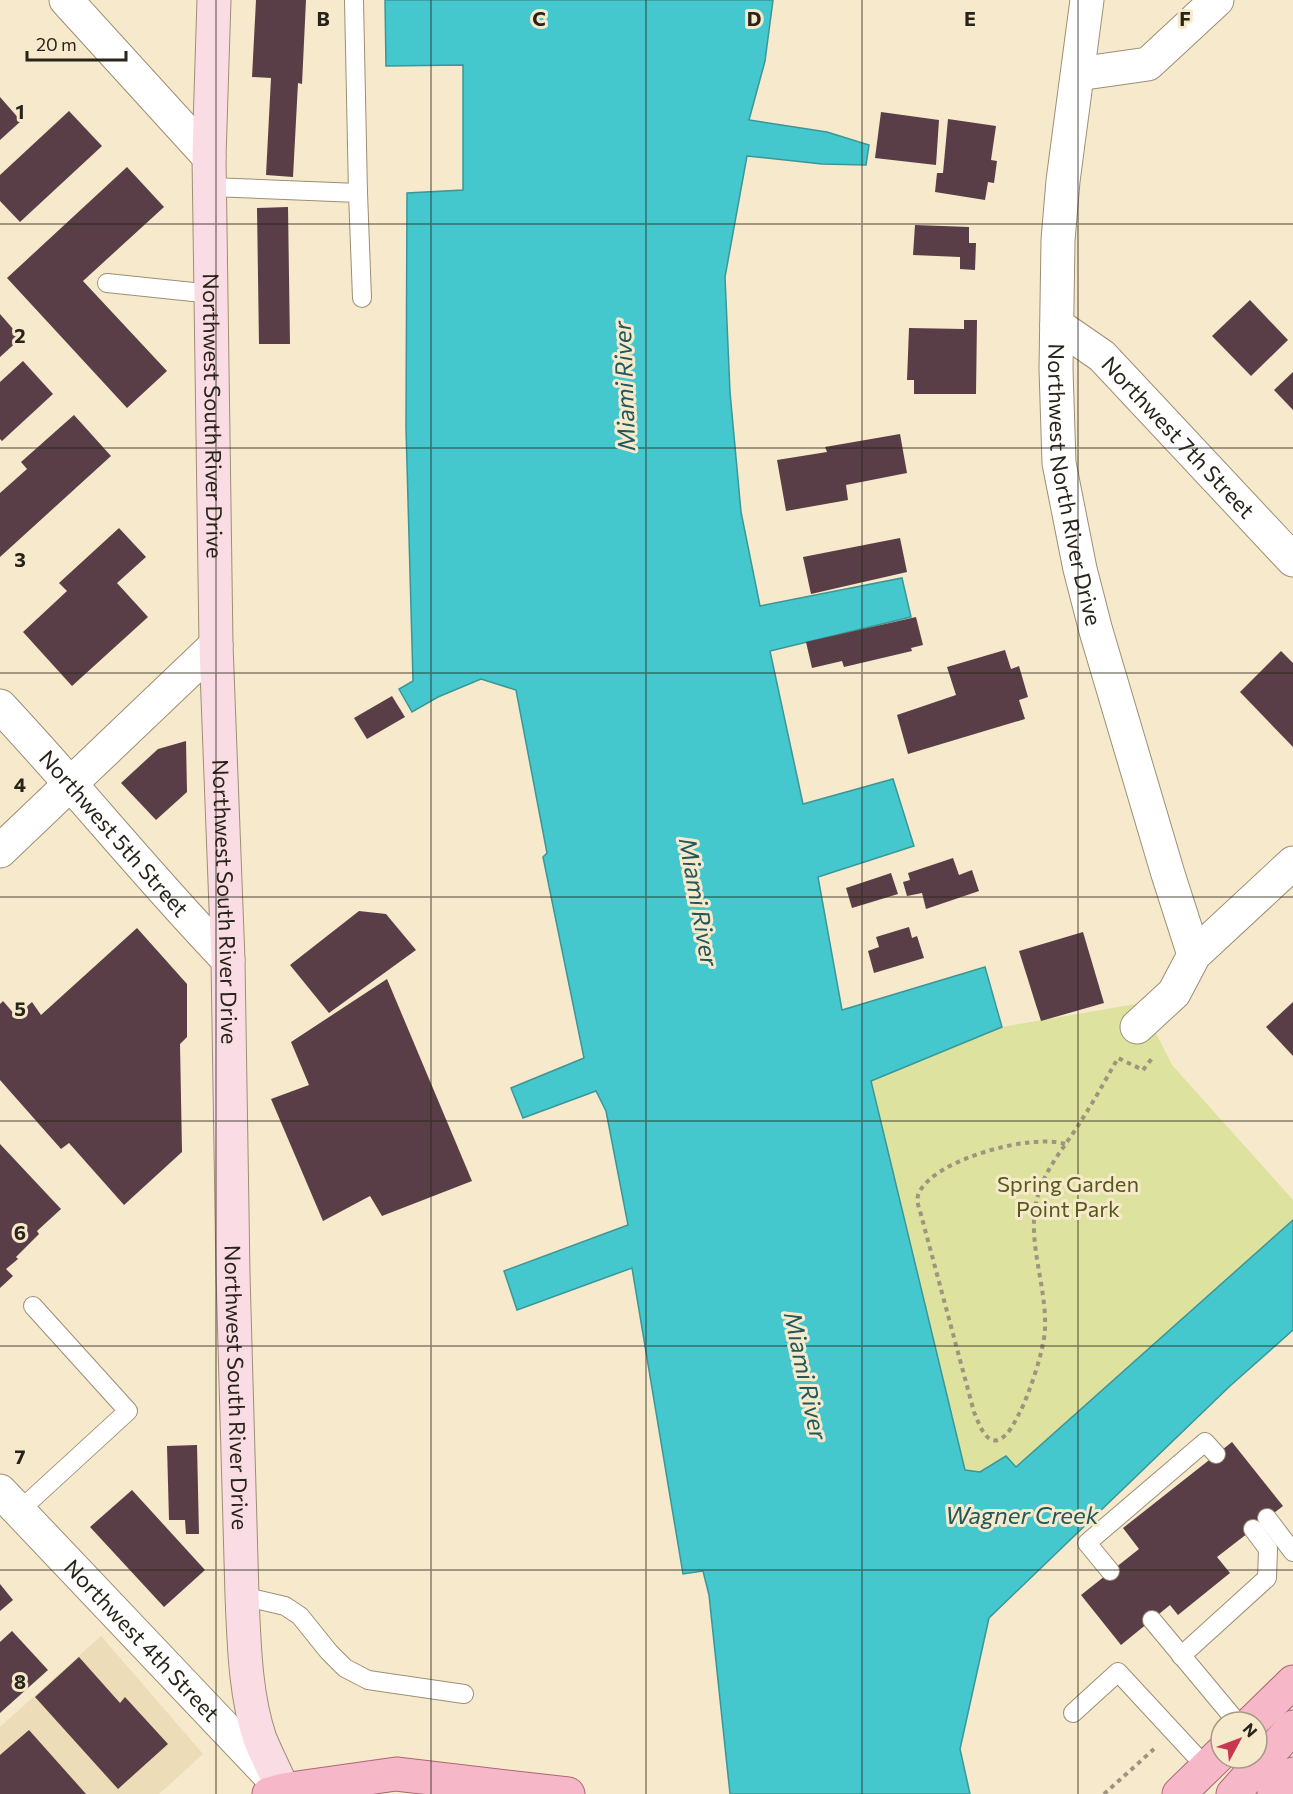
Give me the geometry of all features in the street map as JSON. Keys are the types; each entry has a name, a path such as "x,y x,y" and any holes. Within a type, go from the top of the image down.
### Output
{"main road":[{"name":"Northwest South River Drive","path":"214,0 209,172 216,645 228,960 232,1274 244,1649 254,1717 260,1738 284,1793"},
{"path":"1264,1710 1293,1682"},
{"path":"1233,1794 1293,1727"},
{"path":"1179,1794 1209,1765"},
{"path":"284,1793 396,1774 568,1794"},
{"path":"1274,1794 1293,1774"}],"street":[{"path":"66,0 209,172"},
{"name":"Northwest North River Drive","path":"1088,0 1063,181 1058,240 1059,463 1080,569 1113,692 1194,955"},
{"path":"1078,74 1148,64 1217,0"},
{"name":"Northwest 7th Street","path":"1057,325 1102,356 1293,560"},
{"path":"0,851 216,645"},
{"name":"Northwest 5th Street","path":"0,706 228,960"},
{"path":"1137,1027 1174,993 1194,955 1293,863"},
{"name":"Northwest 4th Street","path":"9,1501 284,1793"}],"lane":[{"path":"354,0 362,298"},
{"path":"209,172 358,193"},
{"path":"107,283 212,294"},
{"path":"9,1501 128,1410 33,1305"},
{"path":"1110,1571 1087,1543 1205,1442 1216,1454"},
{"path":"1181,1656 1267,1578 1268,1549 1259,1524 1293,1552"},
{"path":"242,1596 285,1606 300,1616 345,1668 368,1680 464,1694"},
{"path":"1152,1620 1227,1710"},
{"path":"1072,1713 1118,1671 1209,1755"}],"path":[{"path":"1065,1144 1044,1140 1000,1146 950,1167 930,1181 919,1193 920,1211 974,1412 982,1431 991,1440 996,1441 1002,1438 1014,1424 1026,1399 1044,1341 1044,1313 1036,1261 1035,1214 1039,1191 1118,1058 1143,1070 1154,1055"},
{"path":"1104,1794 1154,1748 1160,1754"}],"shaded area":[{"path":"101,1636 203,1754 159,1794 11,1794 0,1782 0,1727"}],"green space":[{"name":"Spring Garden Point Park","path":"1141,1003 1172,1065 1293,1200 1293,1220 1016,1467 1006,1457 980,1472 965,1470 871,1081 1002,1027"}],"water":[{"path":"385,0 773,0 765,61 749,120 827,132 869,145 866,165 822,164 747,156 725,277 730,392 741,512 760,606 902,578 911,617 770,651 803,804 893,779 914,846 818,877 842,1010 985,967 1002,1027 871,1081 965,1470 980,1472 1006,1456 1016,1467 1293,1220 1293,1330 1230,1386 989,1618 960,1749 970,1794 730,1794 709,1595 703,1571 683,1574 632,1268 517,1310 504,1271 628,1225 606,1111 596,1091 523,1118 511,1088 584,1058 543,857 547,853 516,690 481,679 438,697 412,712 399,689 413,681 406,428 407,193 463,190 463,65 386,66"}],"building":[{"path":"256,0 306,0 302,84 298,83 293,177 266,175 271,78 252,77"},
{"path":"0,97 21,121 0,140"},
{"path":"69,111 102,146 20,222 0,201 0,175"},
{"path":"881,112 939,120 936,165 875,158"},
{"path":"948,119 996,126 991,160 997,161 994,183 988,182 985,200 935,192 937,173 943,173"},
{"path":"127,167 164,207 83,281 167,371 127,408 7,278"},
{"path":"288,207 290,344 259,344 257,208"},
{"path":"915,225 969,227 969,243 976,243 975,270 960,269 960,257 913,255"},
{"path":"1250,300 1288,340 1251,376 1212,336"},
{"path":"0,314 21,338 0,357"},
{"path":"964,320 977,320 976,394 914,394 914,380 907,380 909,328 964,329"},
{"path":"23,361 53,394 2,441 0,439 0,382"},
{"path":"1293,372 1293,410 1274,390"},
{"path":"74,415 111,456 0,557 0,493 27,469 21,462"},
{"path":"900,434 907,473 846,485 848,500 786,511 777,460 827,452 825,447"},
{"path":"119,528 146,557 117,583 148,617 72,686 23,632 67,591 59,583"},
{"path":"900,538 907,572 811,594 803,557"},
{"path":"916,617 923,645 911,648 912,651 844,667 842,661 812,668 806,642"},
{"path":"1005,650 1011,669 1019,666 1028,697 1019,700 1025,719 908,754 897,715 956,695 947,667"},
{"path":"1281,651 1293,663 1293,747 1240,692"},
{"path":"392,696 405,717 367,739 354,718"},
{"path":"186,741 187,792 156,820 121,783 158,749"},
{"path":"953,858 959,875 972,870 979,891 926,909 922,893 907,896 903,882 910,880 908,873"},
{"path":"891,873 898,894 852,908 846,888"},
{"path":"359,911 386,914 416,950 329,1013 290,965"},
{"path":"909,927 912,938 917,936 924,958 874,973 868,951 879,947 876,937"},
{"path":"137,928 187,984 187,1037 180,1044 182,1152 124,1205 69,1143 61,1149 0,1080 0,1004 3,1001 16,1016 32,1002 41,1015"},
{"path":"1083,932 1104,1003 1041,1021 1019,951"},
{"path":"387,979 472,1181 382,1216 370,1196 323,1221 271,1099 309,1085 291,1042"},
{"path":"1293,1002 1293,1056 1266,1027"},
{"path":"0,1144 61,1209 37,1231 39,1234 16,1257 18,1259 6,1269 13,1276 0,1288"},
{"path":"1232,1442 1283,1506 1217,1557 1230,1573 1178,1615 1170,1605 1121,1645 1081,1595 1139,1549 1123,1528"},
{"path":"197,1445 199,1534 186,1534 185,1520 169,1520 167,1446"},
{"path":"132,1490 205,1570 164,1607 90,1527"},
{"path":"0,1584 13,1600 0,1611"},
{"path":"12,1631 48,1670 0,1713 0,1642"},
{"path":"79,1657 120,1703 125,1697 168,1744 118,1789 35,1697"},
{"path":"29,1730 86,1794 0,1794 0,1755"}],"water label":[{"name":"Miami River","path":"625,386"},
{"name":"Miami River","path":"698,902"},
{"name":"Miami River","path":"805,1376"},
{"name":"Wagner Creek","path":"1022,1516"}]}
